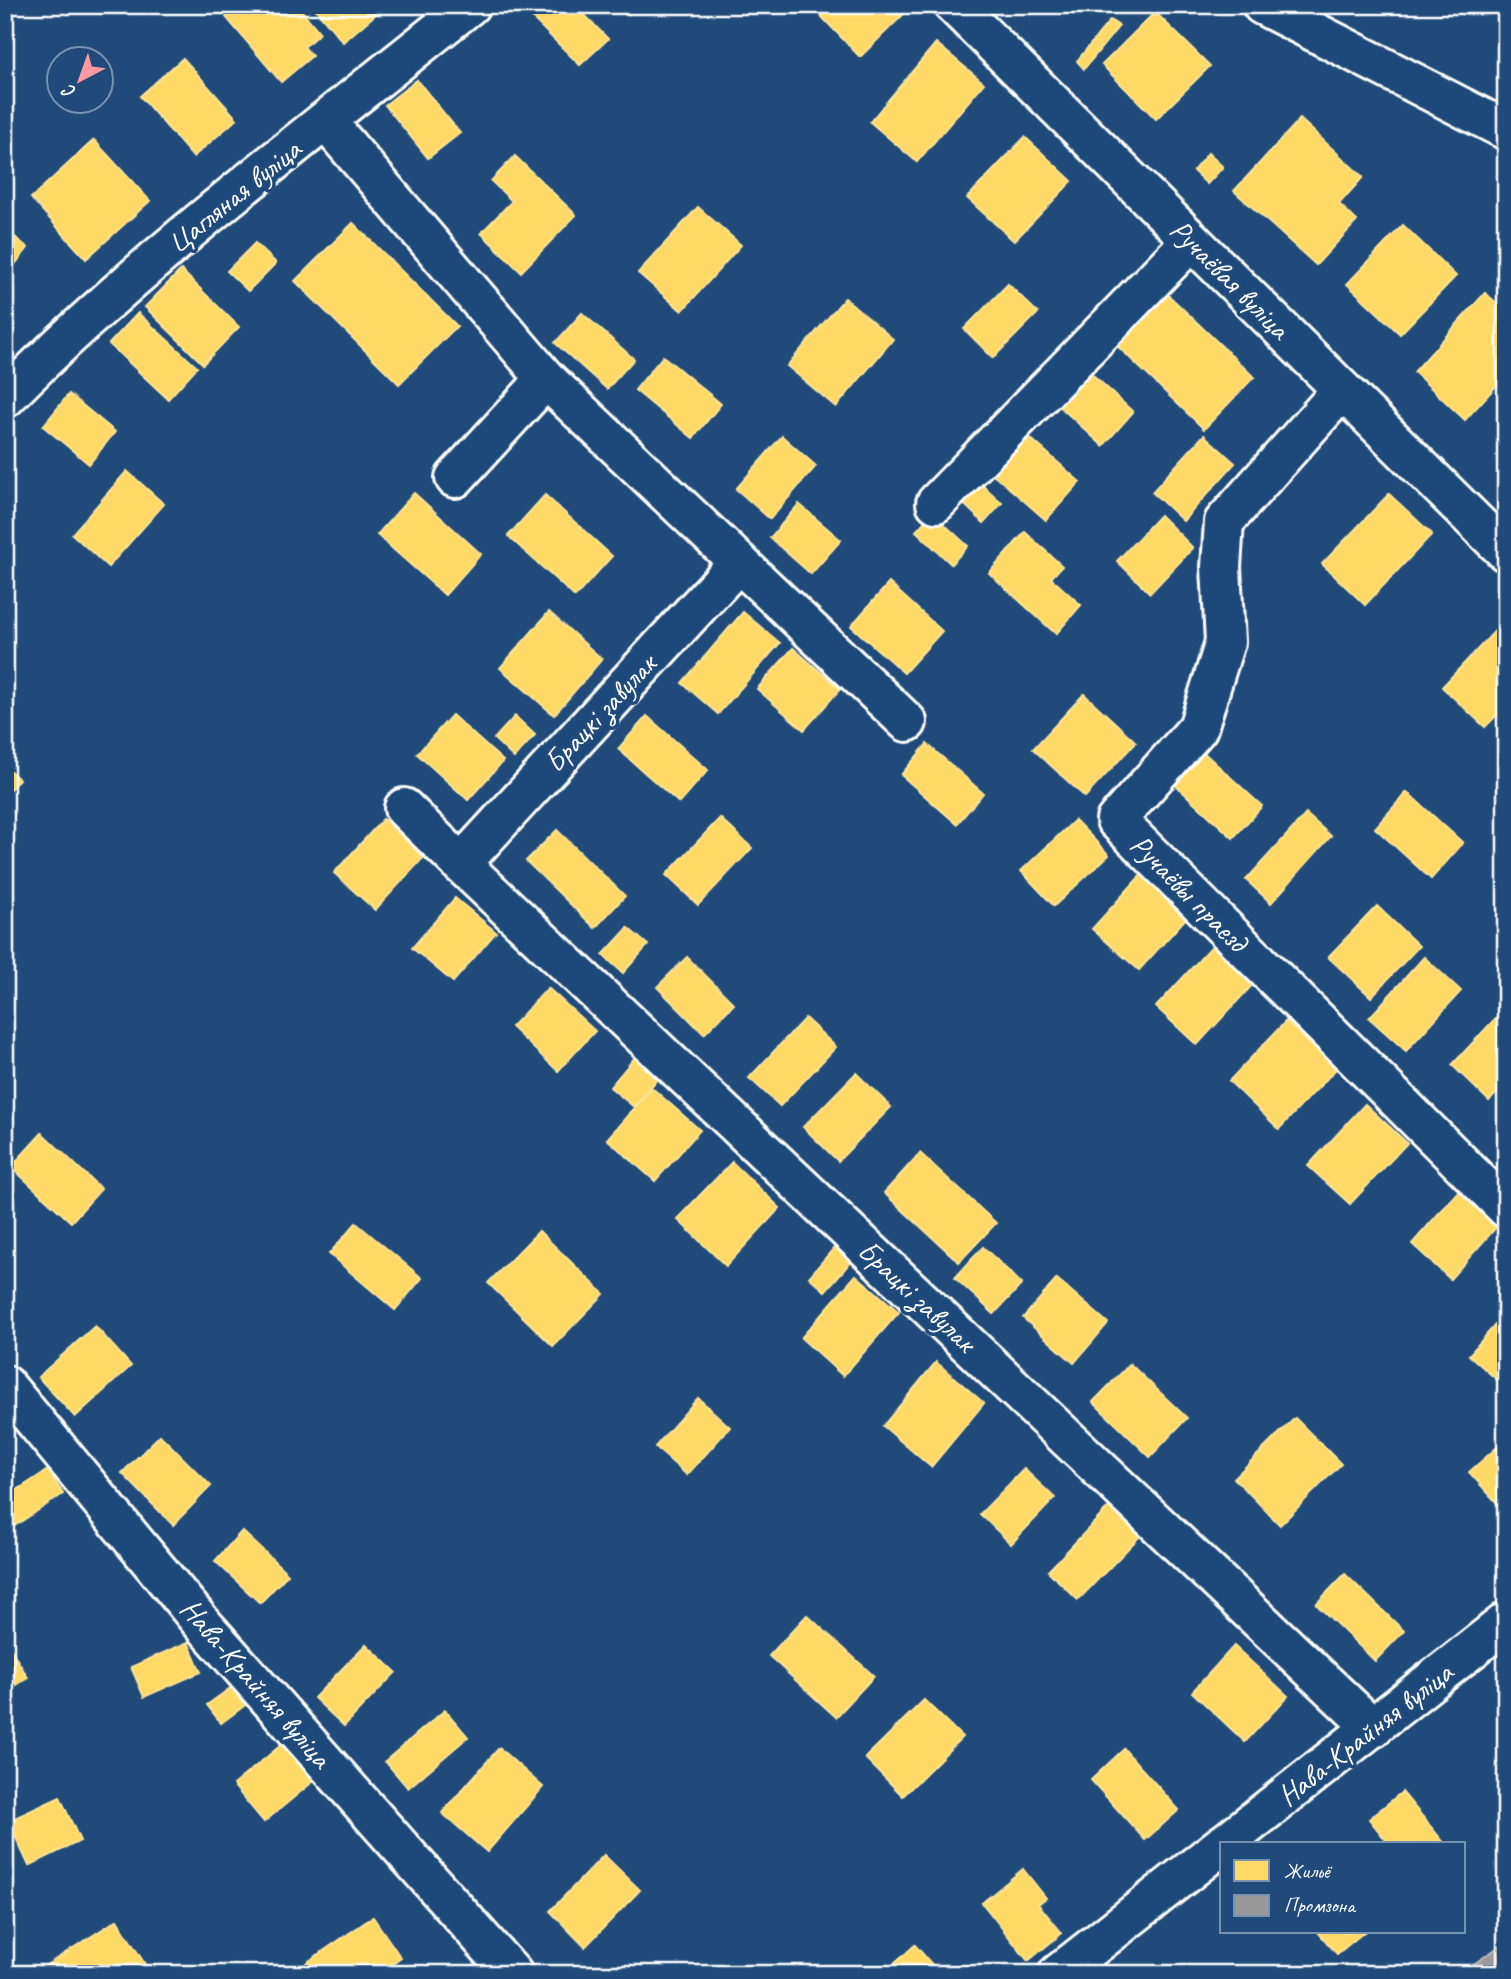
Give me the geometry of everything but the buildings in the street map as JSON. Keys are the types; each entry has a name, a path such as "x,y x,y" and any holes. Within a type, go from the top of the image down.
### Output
{"street":[{"name":"Цагляная вуліца","path":"5,398 200,221 470,5"},
{"name":"Ручаёвая вуліца","path":"954,5 1506,552"},
{"path":"1262,5 1506,130"},
{"path":"326,121 546,379 907,722"},
{"path":"936,503 1192,241"},
{"path":"455,478 546,379"},
{"name":"Ручаёвы праезд","path":"1342,390 1224,522 1221,567 1224,642 1198,728 1116,820 1506,1208"},
{"name":"Брацкі завулак","path":"461,864 739,562"},
{"name":"Брацкі завулак","path":"404,808 1373,1728"},
{"name":"Нава-Крайняя вуліца","path":"5,1385 200,1621 513,1974"},
{"name":"Нава-Крайняя вуліца","path":"1227,1842 1506,1622"},
{"name":"Нава-Крайняя вуліца","path":"1058,1974 1220,1847"}]}
